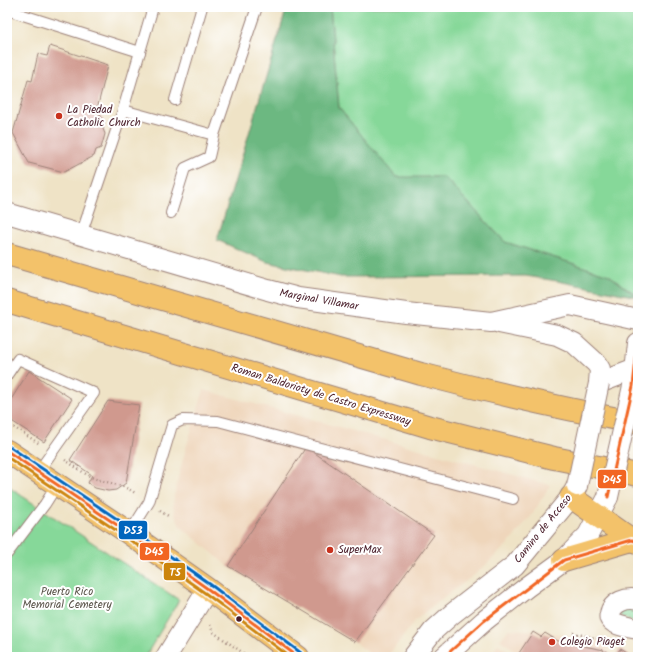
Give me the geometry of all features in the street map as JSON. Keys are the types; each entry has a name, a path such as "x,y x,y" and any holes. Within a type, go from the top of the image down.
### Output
{"main road":[{"path":"7,254 475,389 638,423"},
{"name":"Roman Baldorioty de Castro Expressway","path":"7,301 430,427 554,458 638,475"},
{"path":"7,451 208,589 298,657"},
{"path":"574,491 598,516 635,541"},
{"path":"564,560 635,541"}],"street":[{"name":"Marginal Villamar","path":"7,213 298,298 406,313 491,322 570,305 638,320"},
{"name":"Camino de Acceso","path":"413,657 433,631 452,614 515,565 574,491 599,383 600,369 596,362 574,343 557,334 491,322"},
{"path":"444,657 484,621 564,560 588,535 608,497 636,374 638,343"},
{"path":"599,383 636,374"},
{"path":"166,657 208,589"},
{"path":"638,600 626,600 615,604 610,612 610,618 611,621 616,624 638,629"}],"lane":[{"path":"81,235 123,110 153,7"},
{"path":"175,100 202,7"},
{"path":"171,213 185,168 209,157 214,135 257,7"},
{"path":"7,10 140,52"},
{"path":"123,110 214,135"},
{"path":"7,375 18,359 94,393 38,472"},
{"path":"129,534 149,502 172,425 182,420 218,421 513,500"},
{"path":"7,554 45,504 57,485"}],"path":[{"path":"7,423 46,448"},
{"path":"59,456 91,476 121,487 128,488 170,518"},
{"path":"196,610 207,619 213,632 249,657"}],"shaded area":[{"name":"SuperMax","path":"204,390 550,485 532,515 509,543 478,572 415,621 387,657 374,657 355,642 228,566 180,526 173,504 176,486"},
{"name":"Colegio Piaget","path":"509,629 538,631 612,643 602,657 525,657 500,640"},
{"path":"498,644 518,657 490,657"}],"green space":[{"path":"287,7 330,7 339,108 396,177 444,177 505,242 609,275 638,297 526,276 341,277 267,262 217,240"},
{"path":"330,7 638,7 638,296 609,275 505,242 444,177 396,178 339,108"},
{"name":"Puerto Rico Memorial Cemetery","path":"7,486 179,600 145,657 7,657"},
{"path":"621,608 638,608 638,623 620,616"}],"building":[{"name":"La Piedad Catholic Church","path":"50,46 108,65 97,109 104,122 103,129 105,134 101,148 96,150 94,156 64,172 29,163 13,133 28,80 32,81 38,54 47,56"},
{"path":"29,371 72,399 44,442 7,418 7,406"},
{"path":"108,401 139,405 126,483 116,490 108,491 95,488 88,483 92,475 70,460"},
{"name":"SuperMax","path":"306,447 434,535 355,642 228,566"},
{"path":"533,632 541,637 545,633 558,641 604,650 600,657 525,657 519,653"},
{"path":"620,649 632,657 615,657"},
{"path":"606,651 615,657 602,657"}],"transit line":[{"name":"D45","path":"608,497 633,386 638,343"},
{"name":"D53","path":"10,447 126,525 211,585 301,653"},
{"name":"D45","path":"7,451 123,529 208,589 298,657"},
{"name":"T5","path":"7,457 120,533 205,593 290,657"},
{"name":"D45","path":"444,657 484,621 564,560 632,540 638,542"}],"place":[{"name":"La Piedad Catholic Church","path":"59,116"},
{"name":"SuperMax","path":"330,550"},
{"name":"Colegio Piaget","path":"552,642"}]}
